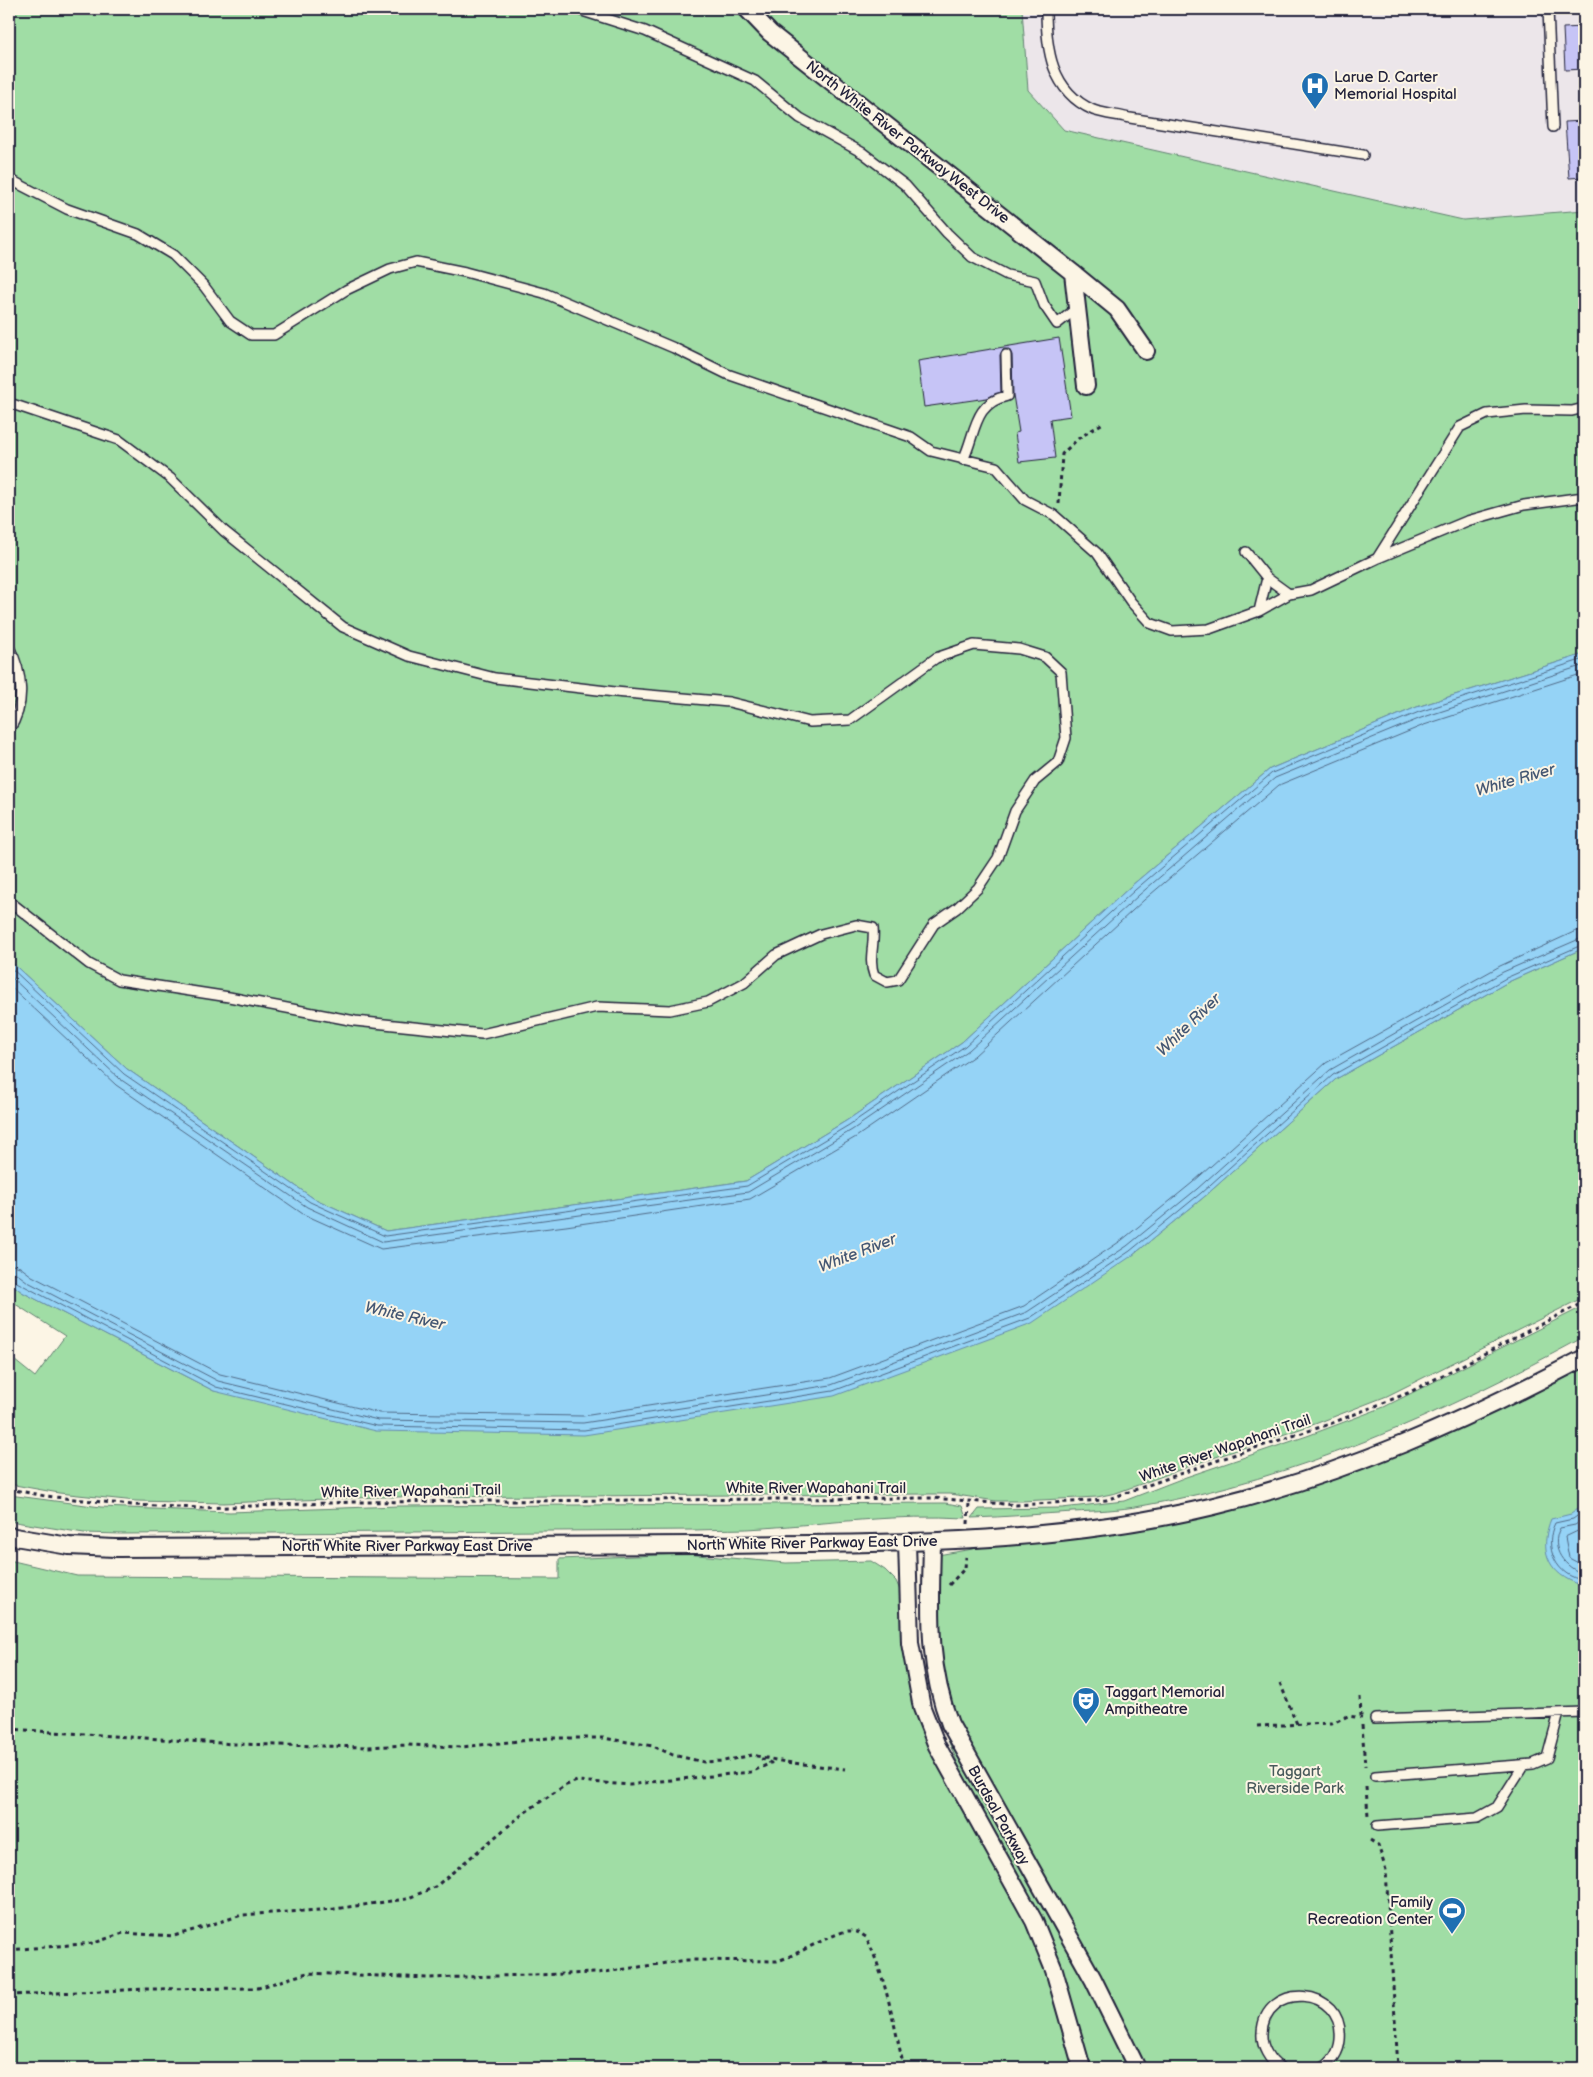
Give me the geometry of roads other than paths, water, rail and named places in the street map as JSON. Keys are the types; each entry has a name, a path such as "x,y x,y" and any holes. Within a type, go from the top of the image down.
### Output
{"street":[{"name":"North White River Parkway West Drive","path":"747,9 770,33 1117,309 1146,351"},
{"path":"1072,273 1086,386"},
{"name":"North White River Parkway East Drive","path":"9,1536 70,1546 115,1548 932,1542 1002,1539 1096,1528 1176,1514 1243,1498 1340,1469 1417,1440 1482,1410 1584,1358"},
{"name":"Burdsal Parkway","path":"907,1542 910,1644 922,1708 937,1746 1034,1921 1054,1970 1082,2068"},
{"name":"Burdsal Parkway","path":"932,1542 931,1623 933,1666 950,1724 1093,1979 1137,2068"}],"lane":[{"path":"576,9 645,31 755,81 800,118 863,152 905,185 972,257 1007,275 1035,281 1044,305 1056,324 1077,308"},
{"path":"1046,9 1046,42 1053,70 1066,92 1093,110 1130,118 1363,155"},
{"path":"1548,9 1553,128"},
{"path":"9,179 67,209 138,234 173,255 204,286 230,320 251,335 274,335 346,290 390,269 416,262 465,272 544,293 674,348 727,374 911,437 931,451 996,467 1024,500 1054,516 1097,553 1131,602 1150,623 1172,631 1209,628 1259,611 1289,594 1311,590 1378,558 1467,521 1524,505 1584,497"},
{"path":"963,460 969,449 978,416 993,399 1007,396 1006,355"},
{"path":"9,403 120,440 170,478 224,531 343,627 409,656 495,678 615,692 729,702 810,722 850,720 936,658 974,645 1019,649 1045,657 1061,672 1066,738 1058,762 1035,781 1015,811 998,858 978,888 957,908 934,924 898,980 887,982 874,975 870,964 875,942 873,928 856,925 821,934 776,954 744,983 708,1002 670,1010 597,1007 482,1034 419,1029 355,1021 230,997 147,986 119,980 89,964 9,900"},
{"path":"1378,558 1406,517 1432,469 1460,427 1486,414 1526,410 1572,411 1584,408"},
{"path":"1246,552 1268,578 1289,594"},
{"path":"1259,611 1268,578"},
{"path":"9,647 16,661 22,693 16,720 9,730"},
{"path":"1375,1719 1584,1712"},
{"path":"1375,1776 1523,1766 1547,1758 1559,1713"},
{"path":"1372,1826 1477,1818 1497,1806 1523,1766"},
{"path":"1281,2068 1269,2057 1264,2046 1262,2033 1265,2020 1272,2009 1282,2000 1294,1996 1307,1996 1320,2000 1330,2008 1337,2019 1341,2032 1339,2045 1334,2057 1324,2068"}],"water":[{"name":"White River","path":"1584,654 1584,948 1508,982 1336,1079 1204,1197 1133,1255 1032,1323 834,1396 584,1435 376,1431 214,1391 22,1292 9,1282 9,960 127,1069 313,1198 386,1231 746,1181 846,1121 962,1042 1131,886 1270,769 1417,707"},
{"path":"1584,1505 1584,1585 1569,1580 1554,1568 1547,1554 1546,1537 1551,1519 1571,1514"}],"place":[{"name":"Larue D. Carter Memorial Hospital","path":"1315,110"},
{"name":"Taggart Memorial Ampitheatre","path":"1086,1725"},
{"name":"Family Recreation Center","path":"1452,1935"}],"park label":[{"name":"Taggart Riverside Park","path":"1295,1780"}]}
